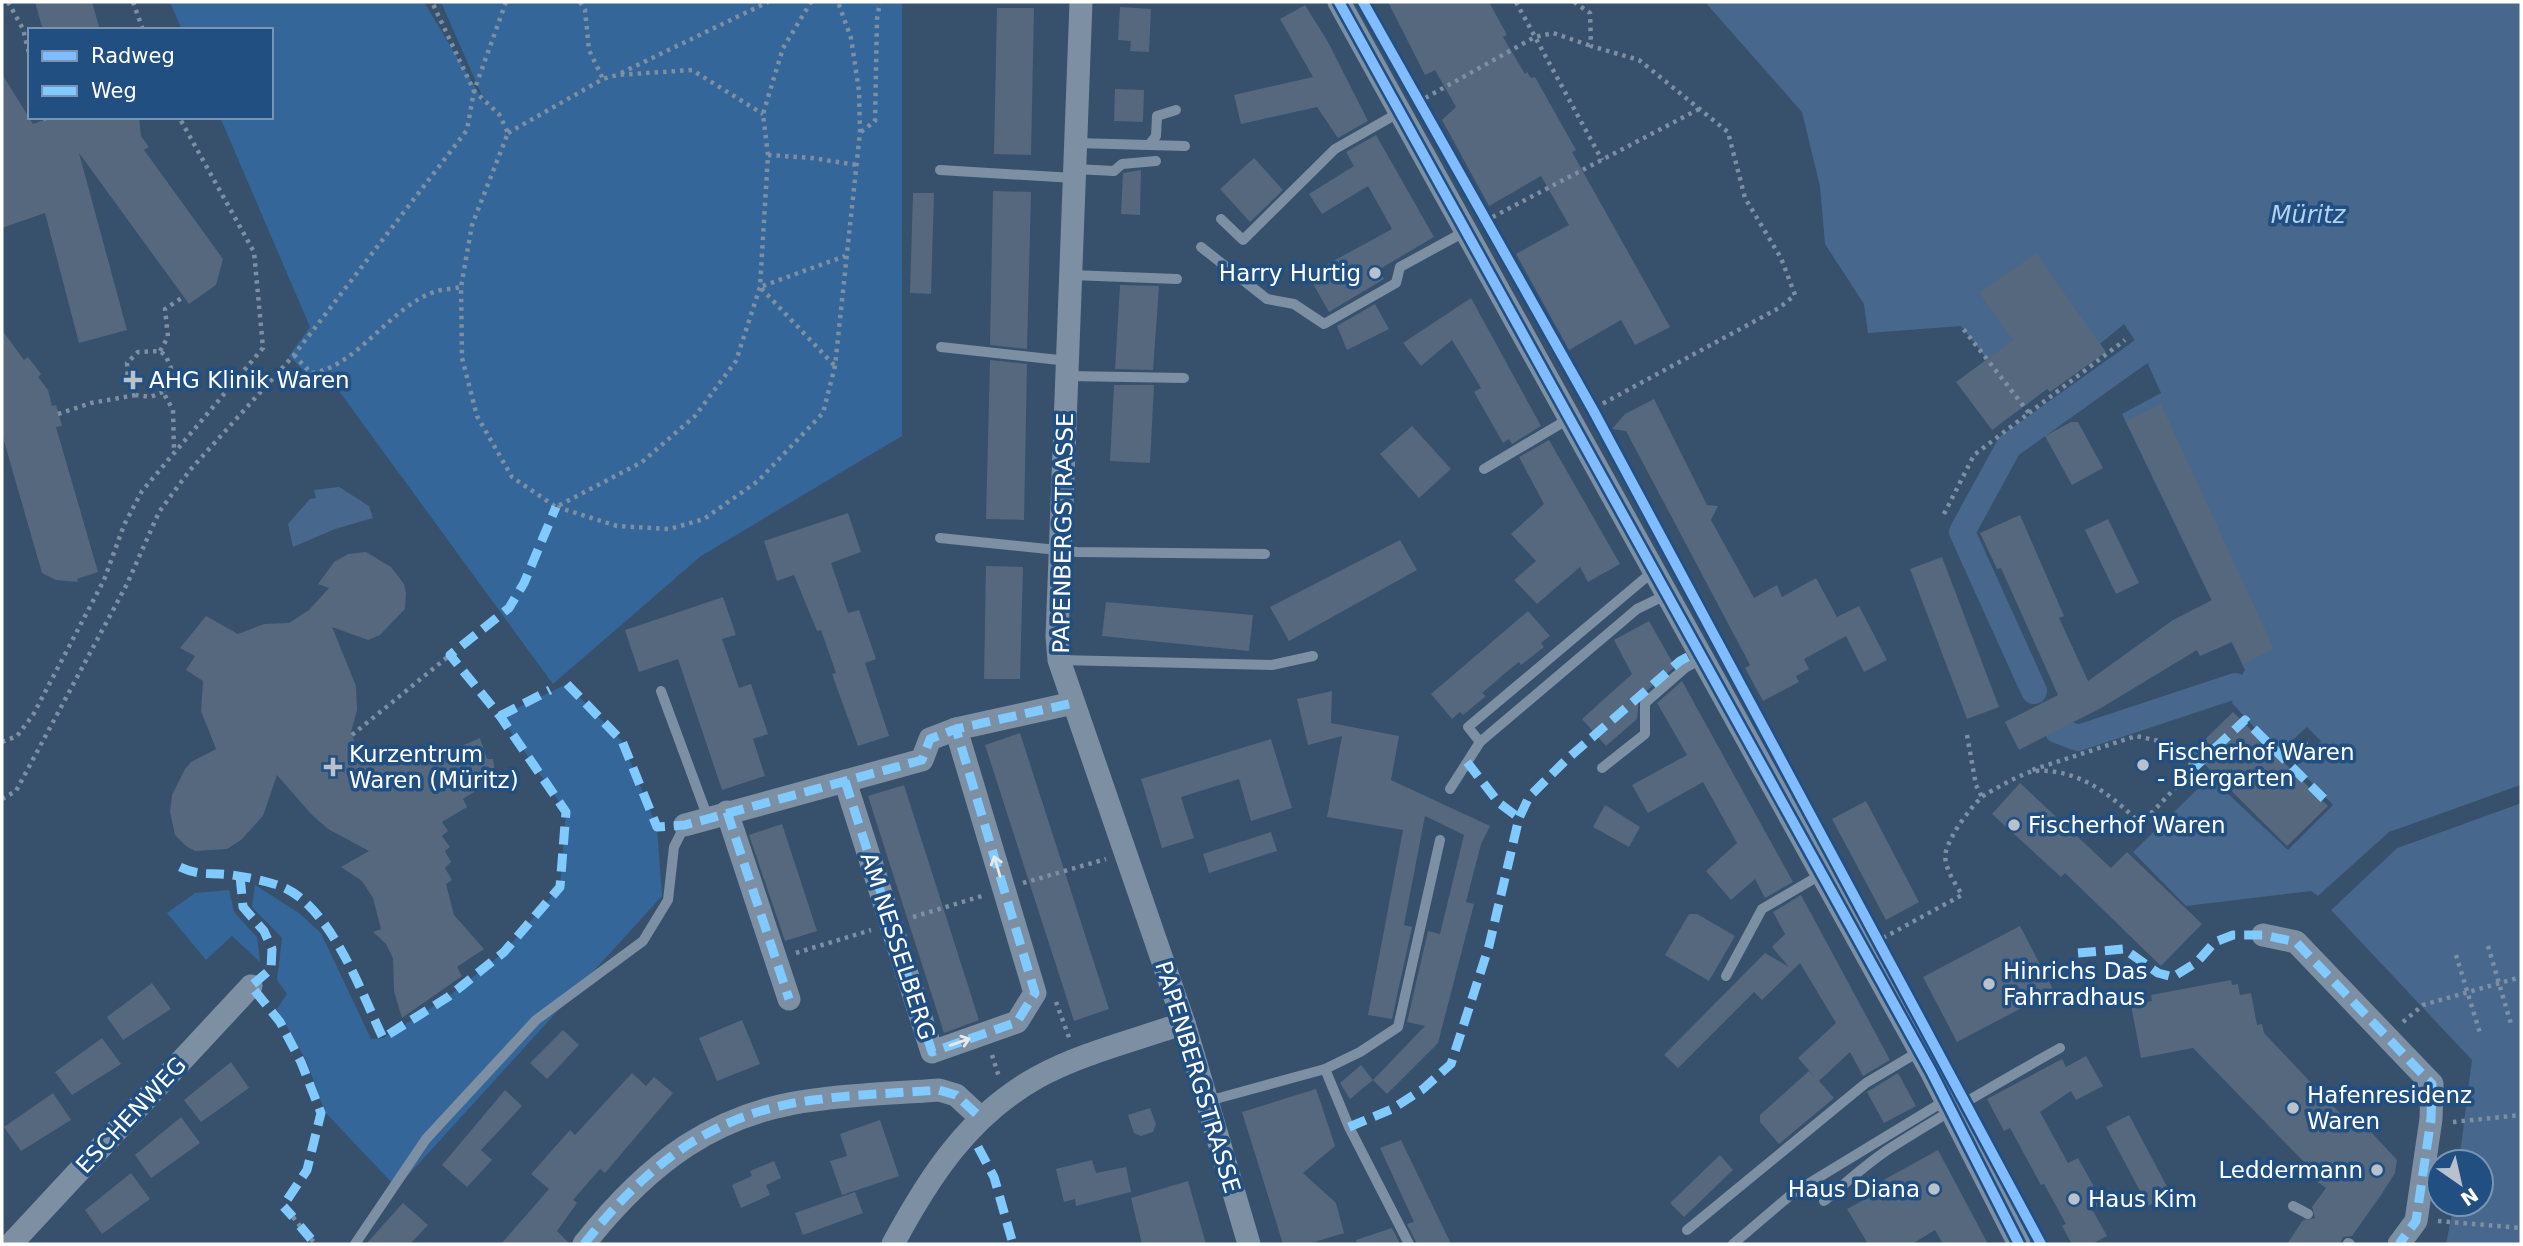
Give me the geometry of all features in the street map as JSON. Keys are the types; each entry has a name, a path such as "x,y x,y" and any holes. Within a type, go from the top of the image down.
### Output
{"street":[{"name":"PAPENBERGSTRASSE","path":"1081,2 1057,637 1059,660 1123,854 1184,1023 1249,1244"},
{"path":"1339,2 1572,418 1920,1051 2019,1244"},
{"path":"685,825 922,760 930,739 956,729 1073,703"},
{"path":"956,729 1035,993 1025,1009"},
{"name":"AM NESSELBERG","path":"845,781 932,1052 1017,1022 1025,1009"},
{"path":"718,815 777,959 789,999"},
{"path":"2263,935 2296,942 2432,1084 2431,1119 2416,1221 2399,1244"},
{"name":"ESCHENWEG","path":"11,1244 251,986"},
{"path":"893,1244 919,1195 942,1160 981,1118 1009,1095 1040,1076 1184,1023"},
{"path":"584,1244 651,1169 704,1133 734,1119 821,1099 939,1090 956,1095 981,1118"}],"lane":[{"path":"1149,145 1156,136 1157,116 1176,110"},
{"path":"1221,219 1243,240 1335,149 1400,112"},
{"path":"1076,143 1185,146"},
{"path":"940,170 1074,173 1114,171 1122,164 1156,161"},
{"path":"1201,247 1266,299 1294,304 1324,324 1395,284 1401,267 1466,231"},
{"path":"1071,275 1177,279"},
{"path":"941,347 1068,368 1184,378"},
{"path":"1484,469 1572,418"},
{"path":"940,538 1130,554 1265,554"},
{"path":"1480,742 1468,727 1644,579 1657,572"},
{"path":"1450,789 1480,742 1637,609 1668,594"},
{"path":"1059,660 1272,665 1313,656"},
{"path":"1602,768 1645,734 1645,703 1685,668 1703,658"},
{"path":"661,691 718,815"},
{"path":"355,1244 426,1139 536,1020 643,941 668,900 674,847 685,825"},
{"path":"1208,1101 1325,1069 1360,1052 1398,1027 1440,840"},
{"path":"1726,976 1762,909 1822,874"},
{"path":"1733,1244 1793,1193 1948,1105 2060,1048"},
{"path":"1687,1230 1866,1083 1920,1051"},
{"path":"1325,1069 1349,1127 1409,1244"},
{"path":"1824,1201 1890,1148 1934,1124 1948,1105"},
{"path":"2293,1206 2308,1214"}],"path":[{"path":"8,2 23,29 28,49"},
{"path":"133,2 142,28"},
{"path":"432,2 474,91 499,114 508,133"},
{"path":"2,799 16,791 79,677 127,584 159,512 190,470 294,355 467,130 474,91 506,2"},
{"path":"580,2 585,10 589,50 603,79"},
{"path":"768,2 617,75 603,79 508,133 472,225 461,287 462,358 477,416 512,477 556,507 617,526 670,529 704,519 758,481 823,413 835,366 860,132 859,91 851,38 838,2"},
{"path":"556,507 642,462 695,416 736,361 760,287 768,155 763,114 783,48 811,2"},
{"path":"860,132 875,121 877,19 880,2"},
{"path":"1516,2 1602,160"},
{"path":"1574,2 1590,13 1591,46"},
{"path":"1400,112 1535,37 1553,33 1639,60 1728,132 1745,198 1781,258 1795,295 1779,308 1628,391 1572,418"},
{"path":"617,75 692,70 763,114"},
{"path":"1466,231 1700,108"},
{"path":"2,742 17,736 33,715 104,580 124,525 142,491 263,348 254,251 180,119"},
{"path":"768,155 857,165"},
{"path":"760,287 845,256"},
{"path":"294,355 311,373 328,371 396,316 433,292 461,287"},
{"path":"760,287 835,366"},
{"path":"160,351 168,337 165,309 183,297"},
{"path":"1961,326 2029,413"},
{"path":"1944,514 1974,454 2125,340"},
{"path":"58,414 91,403 136,395 150,397 163,392 174,376 166,356 160,351 138,352 127,363 128,384 136,395"},
{"path":"163,392 173,410 173,452"},
{"path":"352,735 450,655"},
{"path":"1967,735 1976,785 1982,797"},
{"path":"1880,940 1962,895 1948,869 1945,852 1959,827 1982,797 2032,770 2136,736 2164,742 2195,767 2141,824 2095,783 2032,770"},
{"path":"2287,762 2307,742"},
{"path":"777,959 1123,854"},
{"path":"2488,946 2511,1024"},
{"path":"2456,954 2480,1033"},
{"path":"2423,1005 2521,977"},
{"path":"1025,1009 1055,998 1072,1044"},
{"path":"2464,1123 2521,1115"},
{"path":"293,1217 300,1226"},
{"path":"2452,1222 2521,1228"},
{"path":"311,1239 316,1244"}],"shaded area":[{"path":"170,2 424,2 487,107 441,2 902,2 902,436 701,556 553,684 328,376 310,377 289,356 310,327 221,119 273,119 273,28 181,28"},
{"path":"567,684 622,741 657,827 662,896 402,1182 393,1184 325,1112 306,1060 277,1009 287,994 277,980 282,938 252,907 255,885 299,913 321,933 371,1039 383,1038 448,997 504,952 560,887 566,812 500,716"},
{"path":"229,890 234,912 257,937 260,962 232,936 206,960 167,913 195,893"}],"water":[{"name":"Müritz","path":"1705,2 2521,2 2521,785 2389,833 2318,896 2311,891 2186,906 2133,852 2210,777 2288,850 2333,805 2296,766 2321,741 2307,727 2278,753 2232,703 2235,686 2245,670 2122,414 2161,393 2142,351 2124,324 2024,407 1961,326 1868,333 1864,304 1825,244 1820,186 1802,112"},
{"path":"339,487 369,506 373,518 335,529 293,547 288,524 310,499 316,498 314,490"},
{"path":"2521,803 2521,1244 2446,1244 2451,1218 2495,1218 2495,1148 2461,1148 2472,1060 2331,910 2397,848"}],"pier":[{"path":"2521,785 2521,788 2391,836 2320,898 2318,896 2389,832"},
{"path":"2521,800 2521,803 2397,848 2331,910 2328,907 2395,845"}],"building":[{"path":"35,2 92,2 99,28 42,28"},
{"path":"1388,2 1489,2 1507,35 1503,37 1525,74 1527,72 1531,78 1535,77 1576,150 1572,152 1670,327 1635,345 1621,320 1569,350 1516,254 1569,225 1541,176 1489,206 1442,120 1456,107 1435,70 1425,75"},
{"path":"1305,5 1328,42 1368,121 1338,138 1317,107 1241,124 1234,95 1313,77 1280,19"},
{"path":"1120,7 1151,9 1149,52 1130,51 1131,41 1118,40"},
{"path":"997,8 1034,8 1031,155 994,154"},
{"path":"2,74 33,124 47,119 139,119 141,136 149,147 144,150 223,259 216,285 189,304 79,153 127,330 79,343 45,213 2,228"},
{"path":"1115,89 1144,90 1143,122 1114,121"},
{"path":"1376,135 1434,237 1378,270 1384,279 1329,312 1308,275 1392,229 1368,186 1322,214 1309,194 1354,166 1346,152"},
{"path":"1254,158 1283,190 1250,222 1220,189"},
{"path":"1141,170 1140,215 1121,214 1123,173"},
{"path":"993,191 1031,192 1027,349 990,345"},
{"path":"913,193 934,193 931,294 910,293"},
{"path":"2036,253 2106,352 2050,392 2047,389 1992,430 1956,382 2013,340 1979,293"},
{"path":"1120,285 1159,286 1153,370 1115,369"},
{"path":"1471,298 1541,426 1512,444 1509,439 1503,443 1474,392 1481,388 1452,340 1421,366 1403,343"},
{"path":"1375,304 1389,329 1347,350 1337,326"},
{"path":"2,330 24,360 28,357 41,374 38,377 48,390 52,406 56,405 62,426 56,427 98,572 77,579 78,582 56,580 42,573 2,434"},
{"path":"990,360 1027,364 1024,520 986,519"},
{"path":"1114,385 1154,385 1150,463 1110,461"},
{"path":"1654,399 1707,505 1718,506 1711,520 1754,598 1777,585 1782,597 1816,578 1837,617 1859,606 1887,660 1864,672 1846,636 1804,659 1809,669 1796,676 1799,682 1763,701 1745,668 1750,665 1626,431 1612,429 1625,414"},
{"path":"2161,404 2274,649 2243,664 2232,642 2200,656 2197,650 2101,708 2019,750 2005,722 2058,695 2001,568 1997,569 1980,533 2020,515 2064,616 2059,618 2088,681 2173,620 2212,600 2126,421"},
{"path":"2071,422 2078,422 2103,468 2072,485 2045,436"},
{"path":"1412,426 1451,469 1419,498 1380,454"},
{"path":"1549,440 1620,564 1588,582 1580,567 1537,604 1514,580 1536,561 1511,534 1544,504 1519,457"},
{"path":"848,513 861,552 831,563 848,613 859,610 876,659 865,663 889,736 858,746 832,674 836,673 821,630 817,631 794,575 777,581 764,541"},
{"path":"2108,519 2139,583 2116,594 2085,530"},
{"path":"1400,540 1417,570 1289,641 1270,607"},
{"path":"366,552 391,567 404,584 406,593 405,609 380,635 368,640 332,627 356,686 357,710 351,732 358,752 418,765 480,738 487,759 493,759 496,778 463,799 467,807 442,822 448,831 442,836 450,847 445,851 451,862 445,868 452,880 446,884 454,915 484,949 457,967 462,976 402,1018 394,991 393,958 386,944 373,932 381,929 373,898 362,881 341,867 369,851 328,829 277,775 263,816 241,840 227,849 195,851 186,846 175,835 170,812 172,795 185,769 191,762 216,749 201,711 203,681 186,670 195,656 180,648 206,616 238,634 264,624 289,623 309,610 329,588 318,584 334,562 348,554"},
{"path":"1942,557 1999,707 1967,719 1910,569"},
{"path":"986,566 1023,567 1020,679 984,679"},
{"path":"723,597 736,635 722,639 739,688 751,684 768,734 753,739 765,776 722,790 678,659 639,672 625,630"},
{"path":"1106,602 1253,615 1249,651 1102,636"},
{"path":"1528,611 1550,636 1541,643 1544,647 1521,665 1519,662 1510,669 1482,693 1486,696 1463,715 1460,712 1452,719 1431,694"},
{"path":"1649,621 1675,667 1639,697 1637,719 1606,746 1582,719 1632,674 1614,640"},
{"path":"1682,681 1793,882 1765,898 1755,879 1731,900 1706,871 1737,843 1703,782 1648,813 1632,785 1687,755 1657,703"},
{"path":"1332,691 1331,723 1399,736 1391,780 1490,826 1481,844 1466,902 1474,904 1438,1043 1387,1094 1373,1080 1425,1026 1407,1022 1428,931 1440,934 1464,835 1425,816 1404,925 1412,927 1392,1019 1368,1015 1403,830 1327,817 1342,736 1308,745 1297,699"},
{"path":"2233,712 2328,806 2287,846 2192,752"},
{"path":"1020,733 1109,1009 1074,1021 985,745"},
{"path":"1271,739 1292,808 1251,821 1239,779 1181,797 1194,838 1162,848 1141,779"},
{"path":"2020,783 2111,868 2127,852 2202,924 2161,966 2065,873 2061,877 1992,814"},
{"path":"904,785 979,1020 944,1033 868,796"},
{"path":"1866,801 1919,902 1886,920 1832,819"},
{"path":"1605,805 1640,827 1629,847 1593,827"},
{"path":"782,824 817,931 785,941 749,835"},
{"path":"1271,832 1277,851 1209,873 1203,854"},
{"path":"1801,895 1890,1060 1863,1076 1850,1052 1819,1081 1834,1098 1779,1144 1760,1122 1760,1115 1809,1071 1814,1076 1798,1058 1836,1023 1800,963 1762,1000 1754,992 1678,1068 1664,1055 1765,953 1789,967 1772,947 1785,934 1773,912"},
{"path":"1689,914 1697,914 1735,936 1709,981 1665,955"},
{"name":"Hinrichs Das Fahrradhaus","path":"2020,926 2054,991 1957,1042 1923,977"},
{"name":"Hafenresidenz Waren","path":"2231,980 2232,985 2238,984 2240,995 2251,993 2257,1025 2262,1024 2264,1033 2352,1126 2359,1119 2397,1160 2395,1173 2381,1195 2352,1236 2343,1237 2340,1244 2287,1244 2303,1220 2315,1218 2312,1207 2326,1188 2304,1172 2309,1167 2193,1048 2141,1058 2131,1005 2152,1001 2151,995"},
{"path":"152,983 171,1009 123,1040 107,1017"},
{"path":"742,1020 760,1064 717,1081 699,1038"},
{"path":"563,1030 579,1045 547,1079 530,1063"},
{"path":"102,1038 121,1064 72,1095 55,1072"},
{"path":"2086,1056 2103,1086 2076,1100 2071,1091 2040,1112 2068,1163 2078,1158 2103,1203 2092,1209 2107,1236 2092,1244 2072,1244 2062,1226 2066,1224 2044,1184 2041,1185 2010,1128 2004,1131 1987,1099 2062,1059 2066,1067"},
{"path":"231,1062 249,1088 201,1122 184,1100"},
{"path":"1361,1065 1373,1080 1350,1099 1340,1083"},
{"path":"632,1073 646,1086 654,1077 673,1093 605,1173 600,1169 573,1200 577,1203 557,1231 570,1244 501,1244 549,1189 531,1174 570,1130 575,1135"},
{"path":"1898,1073 1916,1106 1884,1123 1867,1092"},
{"path":"1316,1089 1335,1146 1303,1173 1336,1203 1344,1233 1308,1244 1283,1244 1242,1112"},
{"path":"505,1090 522,1106 481,1150 492,1160 467,1187 442,1165"},
{"path":"53,1093 71,1120 21,1151 4,1127"},
{"path":"1150,1108 1156,1124 1153,1132 1141,1136 1134,1133 1128,1115"},
{"path":"2129,1115 2171,1194 2148,1206 2106,1127"},
{"path":"181,1117 200,1143 151,1178 135,1155"},
{"path":"880,1120 899,1176 842,1195 830,1161 847,1156 840,1134"},
{"path":"1401,1140 1451,1244 1417,1244 1407,1224 1414,1222 1380,1148"},
{"path":"1938,1150 1988,1244 1943,1244 1935,1230 1912,1244 1868,1244 1847,1209 1884,1189 1880,1182"},
{"path":"1720,1155 1733,1170 1684,1217 1670,1203"},
{"path":"1092,1160 1096,1173 1126,1167 1131,1192 1076,1206 1075,1199 1064,1202 1056,1169"},
{"path":"774,1161 781,1178 766,1185 770,1195 741,1208 732,1185 752,1176 750,1171"},
{"path":"131,1173 150,1199 102,1234 85,1210"},
{"path":"1188,1181 1206,1244 1142,1244 1131,1198"},
{"path":"855,1192 863,1213 803,1235 795,1213"},
{"path":"403,1203 428,1225 410,1244 366,1244"},
{"path":"1392,1228 1400,1244 1357,1244 1356,1240"}],"waterway":[{"path":"2034,691 1962,532 2009,446 2142,351"},
{"path":"2057,730 2078,738 2235,686"}],"marked path":[{"path":"180,867 200,873 232,875 274,884 293,893 311,908 340,949 383,1038 448,997 504,952 560,887 566,812 500,716 450,655 509,608 524,583 556,507"},
{"path":"1349,1127 1392,1109 1423,1089 1451,1064 1489,946 1519,818 1529,797 1566,760 1680,661 1699,651"},
{"path":"567,684 622,741 657,827 685,825 922,760 930,739 956,729 1073,703"},
{"path":"500,716 550,690"},
{"path":"2195,767 2245,720 2328,803"},
{"path":"845,781 932,1052 1017,1022 1035,993 956,729"},
{"path":"1467,762 1499,803 1519,818"},
{"path":"727,812 789,999"},
{"path":"240,876 243,907 264,931 272,949 271,969 251,986 280,1022 301,1062 321,1113 307,1170 283,1206 293,1217"},
{"path":"2078,953 2124,949 2158,973 2173,977 2197,962 2215,942 2233,935 2263,935 2296,942 2432,1084 2431,1119 2416,1221 2399,1244"},
{"path":"584,1244 608,1215 659,1165 717,1128 749,1115 784,1105 822,1099 939,1090 956,1095 981,1118"},
{"path":"978,1147 994,1177 1013,1244"},
{"path":"300,1226 311,1239"}],"cycle path":[{"path":"1339,2 1931,1071 2019,1244"},
{"path":"1363,2 1593,410 2041,1244"}],"place":[{"name":"Harry Hurtig","path":"1375,273"},
{"name":"AHG Klinik Waren","path":"133,380"},
{"name":"Fischerhof Waren - Biergarten","path":"2143,765"},
{"name":"Kurzentrum Waren (Müritz)","path":"333,767"},
{"name":"Fischerhof Waren","path":"2014,825"},
{"name":"Hinrichs Das Fahrradhaus","path":"1989,984"},
{"name":"Hafenresidenz Waren","path":"2293,1108"},
{"name":"Leddermann","path":"2377,1170"},
{"name":"Haus Diana","path":"1934,1189"},
{"name":"Haus Kim","path":"2074,1199"}]}
